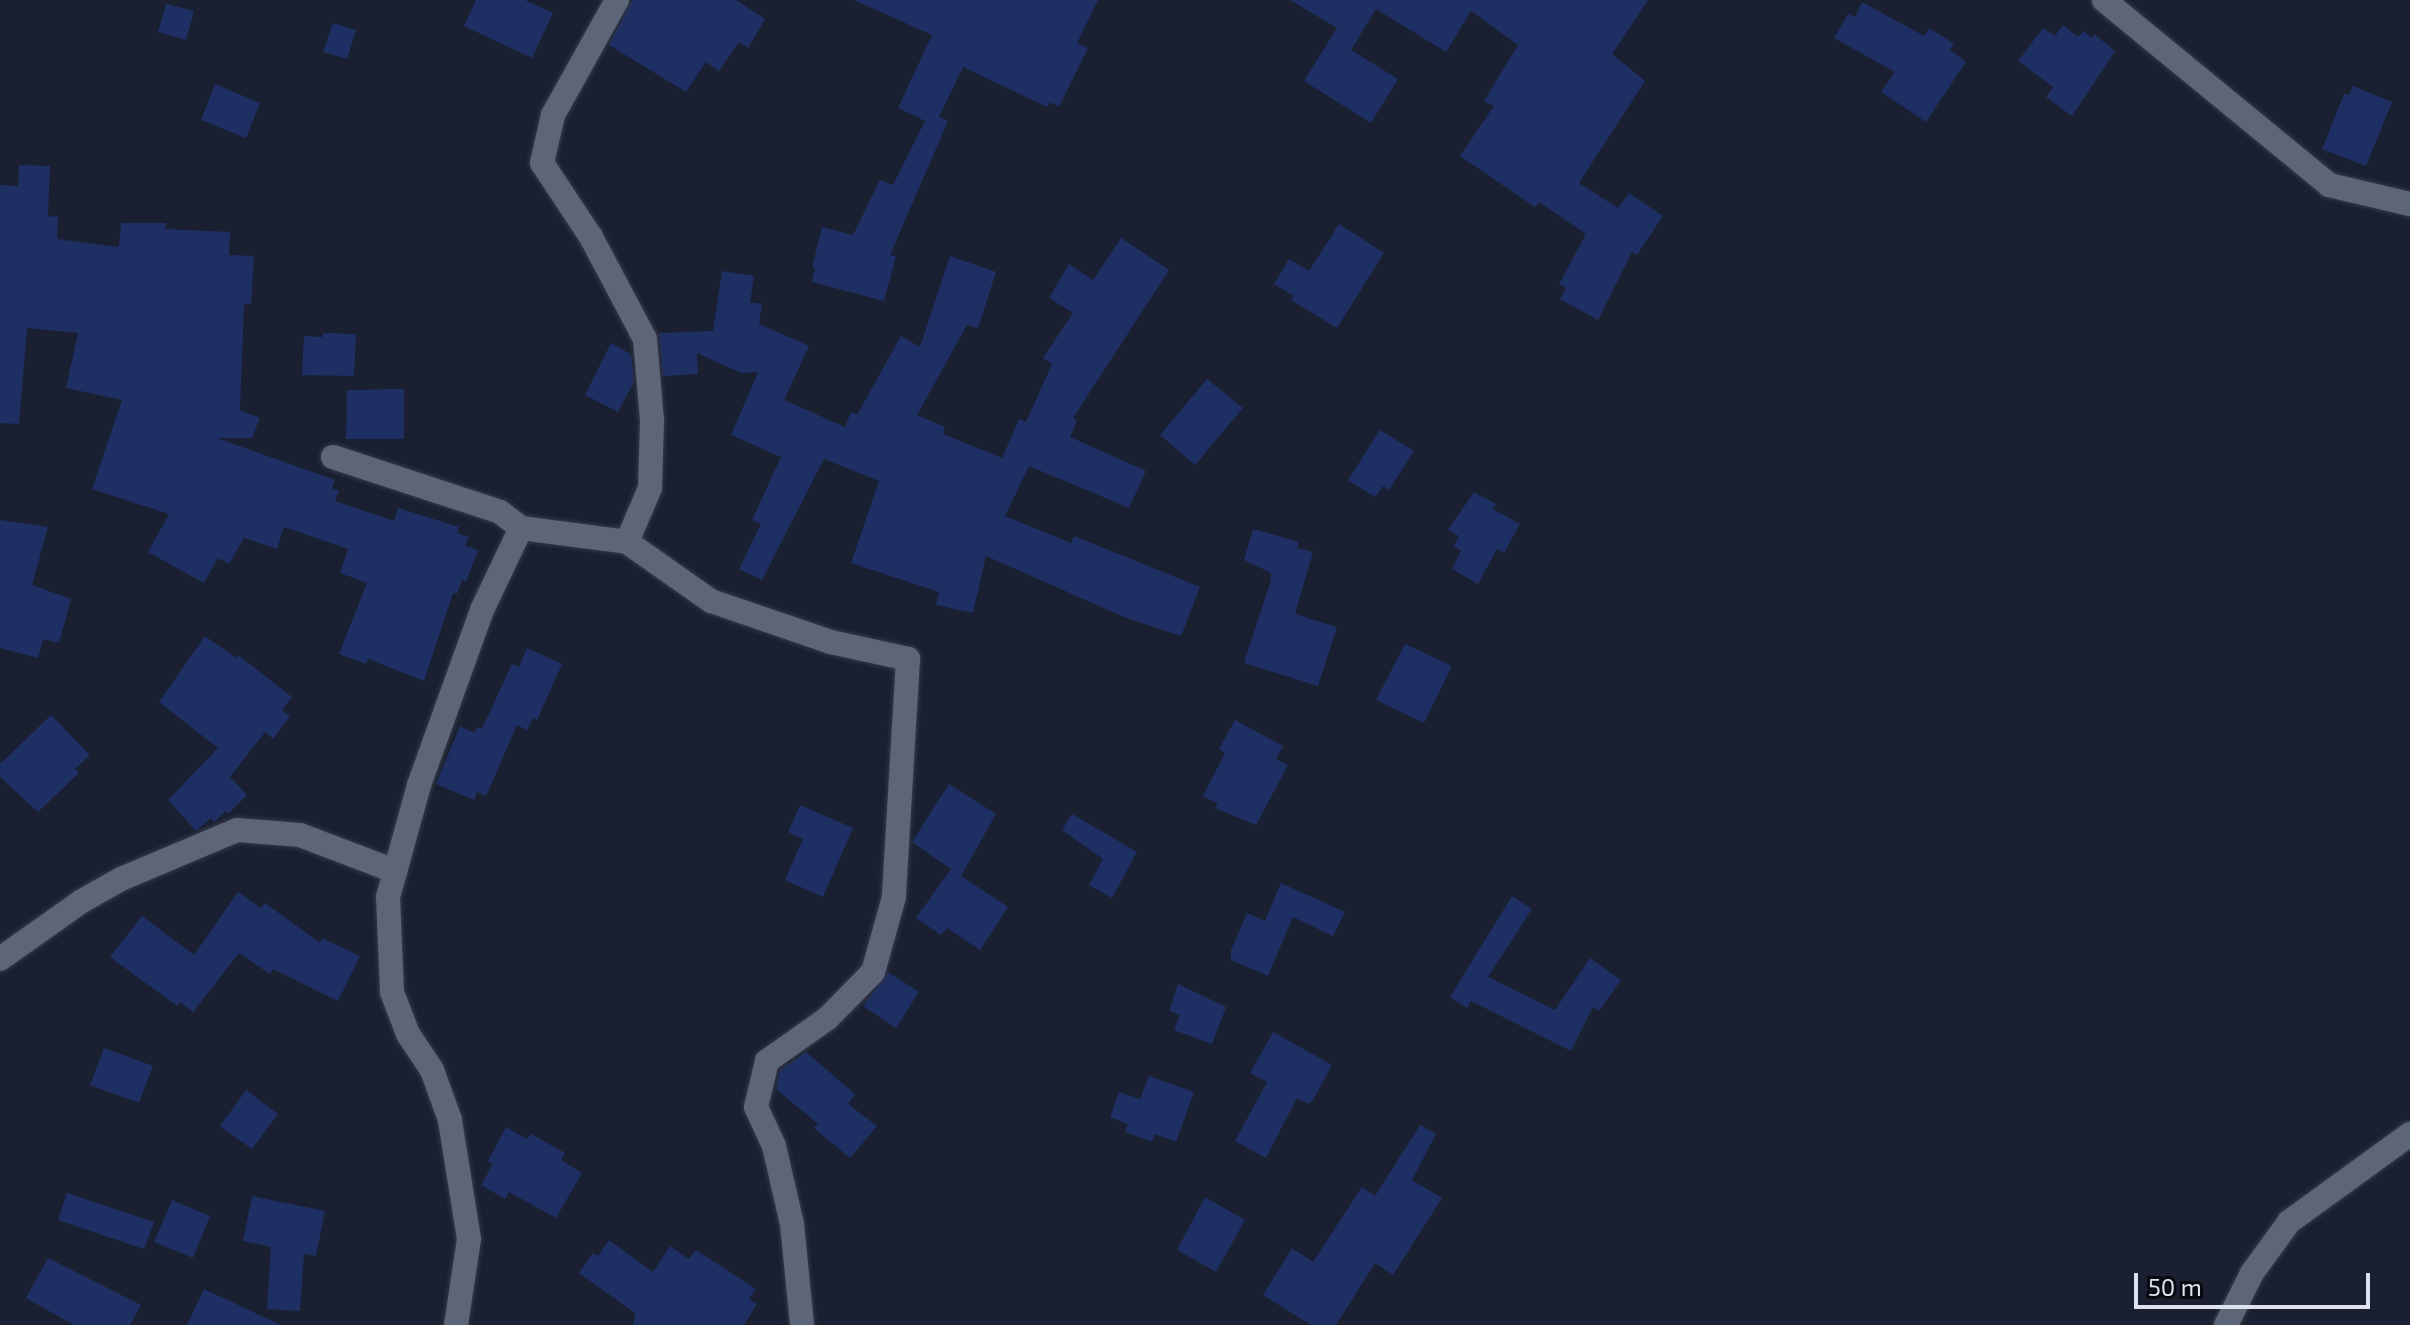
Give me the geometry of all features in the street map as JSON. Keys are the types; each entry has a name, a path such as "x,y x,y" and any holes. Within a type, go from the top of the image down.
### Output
{"street":[{"path":"617,0 553,115 542,163 591,237 645,339 652,421 650,488 627,542"},
{"path":"2104,0 2329,185 2410,204"},
{"path":"333,457 500,512 521,528 627,542 711,601 831,642 908,659 894,897 873,972 828,1018 767,1061 756,1107 774,1146 792,1224 802,1325"},
{"path":"456,1325 469,1239 450,1120 432,1070 408,1034 392,992 388,897 419,785 482,610 521,528"},
{"path":"0,959 82,901 121,879 237,830 300,835 395,871"},
{"path":"2226,1325 2252,1273 2289,1222 2410,1134"}],"building":[{"path":"476,0 525,0 553,13 532,58 464,26"},
{"path":"632,0 736,0 765,19 748,48 739,42 719,71 706,62 686,92 609,45"},
{"path":"854,0 1098,0 1077,43 1088,48 1059,107 1050,102 1047,107 963,67 939,117 948,121 890,255 896,256 884,301 812,282 815,268 812,267 822,227 853,235 880,180 893,185 925,121 898,108 932,35"},
{"path":"1290,0 1648,0 1612,54 1645,81 1579,183 1618,208 1629,193 1663,216 1637,255 1632,252 1598,320 1560,299 1566,288 1559,284 1586,234 1539,202 1535,207 1460,156 1494,106 1484,101 1518,45 1471,11 1446,52 1376,9 1351,50 1398,79 1371,123 1304,81 1337,28"},
{"path":"1862,2 1924,36 1929,28 1954,44 1950,50 1966,62 1926,122 1881,92 1895,72 1834,38 1848,14 1855,17"},
{"path":"166,4 194,11 186,40 158,32"},
{"path":"333,23 356,30 347,59 323,52"},
{"path":"2063,25 2078,37 2083,31 2092,38 2094,34 2115,51 2072,116 2046,97 2053,87 2018,61 2043,28 2055,36"},
{"path":"215,84 260,103 246,138 201,120"},
{"path":"2353,86 2392,102 2366,166 2322,149 2344,94 2349,95"},
{"path":"19,165 50,166 48,216 58,217 57,239 119,247 121,223 166,223 165,229 230,232 229,255 254,256 251,304 244,304 240,410 260,418 252,438 217,438 335,480 332,488 339,491 335,501 394,521 398,508 459,527 457,533 469,537 465,546 478,550 466,582 462,580 457,594 453,593 424,681 368,659 366,664 339,654 367,583 340,573 348,549 284,527 277,549 244,538 229,564 218,558 204,583 148,552 169,514 92,489 122,400 66,388 78,333 27,328 19,424 0,423 0,185 18,186"},
{"path":"1339,224 1384,253 1337,328 1291,300 1294,296 1274,284 1289,259 1309,271"},
{"path":"1121,238 1169,270 1073,418 1077,420 1070,437 1146,471 1129,508 1029,466 1005,516 1071,543 1074,536 1200,587 1181,636 1124,617 986,556 973,613 936,605 939,592 851,563 879,481 824,459 762,580 739,569 761,524 752,520 781,457 731,435 758,372 741,373 697,353 698,374 663,376 659,333 713,331 722,271 754,276 750,302 762,304 759,324 809,346 784,400 845,427 851,412 857,415 901,336 920,347 950,256 996,272 978,328 967,325 917,415 945,427 943,434 1002,458 1019,419 1026,422 1052,364 1043,358 1073,313 1049,298 1069,264 1093,280"},
{"path":"323,333 356,334 354,376 302,375 304,336 323,337"},
{"path":"611,343 631,354 634,382 618,412 585,395"},
{"path":"1207,379 1243,408 1195,465 1160,435"},
{"path":"404,389 404,439 346,439 347,390"},
{"path":"1380,430 1414,451 1389,490 1383,486 1375,497 1348,480"},
{"path":"1474,492 1496,504 1493,509 1520,524 1504,553 1497,549 1478,584 1452,569 1461,551 1454,546 1459,536 1448,530"},
{"path":"0,520 48,527 32,585 71,599 59,643 43,639 38,658 0,648"},
{"path":"1253,529 1299,542 1297,548 1313,552 1295,614 1337,627 1318,686 1244,663 1271,580 1271,573 1244,560"},
{"path":"205,636 236,658 238,655 292,697 282,710 290,716 273,739 265,732 230,777 247,795 228,814 226,811 214,822 211,818 196,831 168,800 218,748 159,702"},
{"path":"1405,644 1452,666 1424,723 1376,700"},
{"path":"527,648 562,664 537,720 533,718 527,730 517,725 486,796 477,792 474,800 436,784 460,726 474,733 477,727 482,729 512,664 519,667"},
{"path":"51,715 90,755 75,769 79,773 38,812 0,777 0,764"},
{"path":"1235,720 1283,746 1276,759 1288,765 1256,825 1215,808 1218,804 1203,796 1225,753 1219,749"},
{"path":"949,784 996,814 961,876 1008,907 980,950 947,928 941,935 916,918 951,869 912,842"},
{"path":"800,805 853,828 823,897 785,880 803,839 788,832"},
{"path":"1072,814 1137,852 1112,898 1089,885 1103,859 1062,830"},
{"path":"1281,883 1345,912 1333,936 1293,917 1268,976 1231,960 1231,950 1247,913 1265,921"},
{"path":"238,892 261,908 265,903 320,943 322,938 360,956 338,1001 273,969 270,974 239,953 193,1012 180,1002 177,1006 110,957 142,916 194,955"},
{"path":"1512,896 1532,909 1488,977 1555,1010 1590,958 1621,980 1599,1011 1593,1007 1571,1051 1471,1001 1467,1008 1450,997"},
{"path":"888,972 919,992 896,1028 863,1006"},
{"path":"1178,984 1226,1007 1212,1044 1174,1030 1180,1015 1169,1011"},
{"path":"1273,1032 1332,1065 1313,1100 1308,1104 1297,1098 1266,1158 1235,1141 1267,1082 1250,1073"},
{"path":"104,1048 153,1066 139,1103 90,1085"},
{"path":"806,1052 855,1094 848,1104 877,1126 850,1158 814,1128 818,1124 776,1089 780,1070"},
{"path":"1149,1076 1194,1092 1176,1142 1155,1134 1152,1142 1125,1132 1128,1124 1110,1117 1119,1092 1140,1099"},
{"path":"246,1090 278,1114 252,1149 220,1126"},
{"path":"1420,1125 1436,1134 1412,1180 1442,1198 1393,1275 1375,1263 1336,1325 1311,1325 1263,1295 1292,1248 1313,1262 1362,1187 1375,1196"},
{"path":"506,1127 527,1139 531,1134 565,1153 561,1160 582,1173 556,1218 509,1192 505,1199 481,1185 493,1164 488,1161"},
{"path":"67,1193 154,1222 144,1249 58,1220"},
{"path":"252,1196 325,1211 316,1256 304,1254 300,1311 267,1309 271,1247 243,1241"},
{"path":"1205,1197 1245,1220 1216,1272 1177,1250"},
{"path":"172,1200 210,1216 193,1258 154,1242"},
{"path":"609,1240 653,1272 670,1246 689,1259 696,1250 756,1289 749,1299 757,1304 744,1325 633,1325 635,1313 579,1273 593,1253 598,1256"},
{"path":"48,1258 141,1305 130,1325 74,1325 26,1298"},
{"path":"204,1289 281,1325 187,1325"}]}
